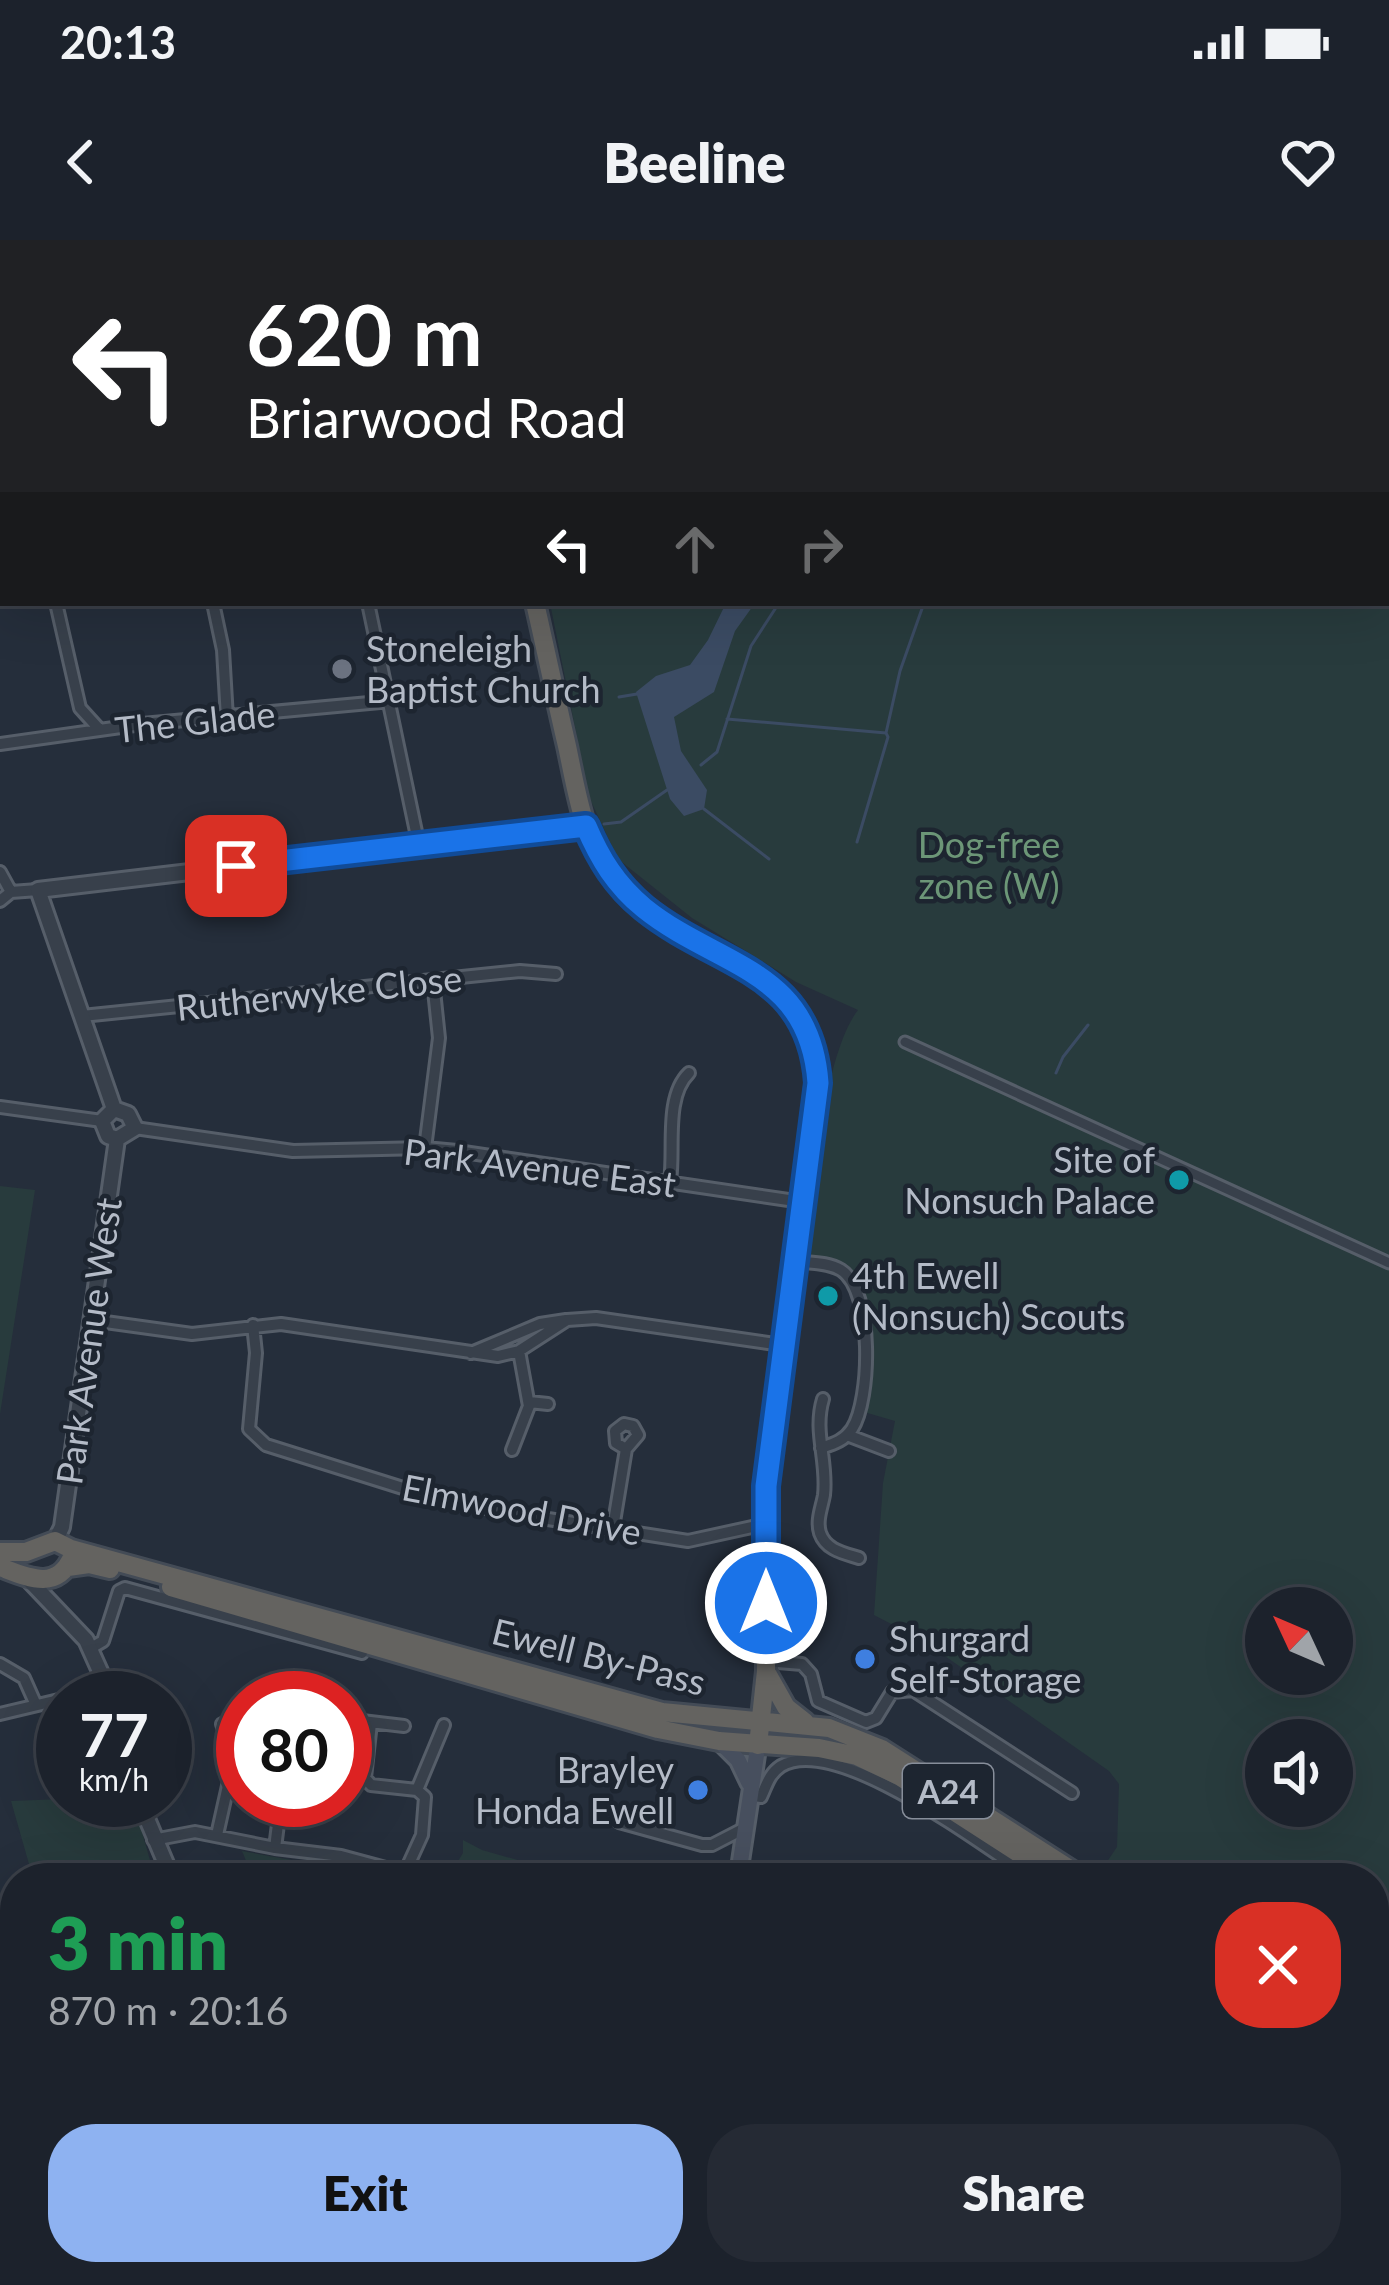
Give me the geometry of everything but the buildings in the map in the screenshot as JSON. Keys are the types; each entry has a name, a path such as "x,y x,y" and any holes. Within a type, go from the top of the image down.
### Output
{"highway":[{"path":"536,606 586,826 609,872 635,900 674,928 780,991 805,1028 818,1083 782,1345 766,1525 766,1666 758,1745"},
{"path":"0,1552 63,1558"},
{"path":"26,1552 22,1561 26,1577"},
{"path":"0,1567 41,1580 63,1558"},
{"name":"Ewell By-Pass","path":"63,1558 689,1717 829,1727 882,1749 1061,1863"},
{"name":"Ewell By-Pass","path":"63,1558 658,1729 719,1741 819,1748 857,1756 882,1766 1034,1863"},
{"path":"766,1666 786,1707 805,1723"},
{"path":"689,1717 707,1728 746,1733 758,1745"},
{"path":"761,1720 768,1732 826,1740 857,1756"}],"main road":[{"path":"719,1741 738,1760 749,1790"},
{"path":"740,1863 758,1745"}],"street":[{"path":"57,606 80,708 100,730"},
{"path":"214,606 223,650 226,718"},
{"path":"369,606 419,846"},
{"name":"The Glade","path":"0,744 391,701"},
{"path":"65,734 80,708"},
{"path":"0,901 10,892 586,826"},
{"path":"0,872 10,892"},
{"path":"38,890 114,1109"},
{"name":"Rutherwyke Close","path":"82,1016 520,971 556,974"},
{"path":"425,1148 439,1038 433,981"},
{"path":"905,1042 1389,1263"},
{"path":"670,1181 674,1115 682,1078 689,1073"},
{"path":"0,1107 102,1121"},
{"path":"102,1121 114,1109"},
{"path":"102,1121 108,1136 117,1139 135,1128 128,1114 114,1109"},
{"name":"Park Avenue East","path":"135,1128 274,1150 425,1148 802,1202"},
{"name":"Park Avenue West","path":"52,1603 63,1558 62,1527 117,1139"},
{"path":"795,1262 841,1270 861,1300 866,1342 856,1421 847,1435 821,1448"},
{"path":"468,1353 540,1324 596,1318 782,1345"},
{"path":"91,1320 192,1334 281,1324 498,1356 519,1351 567,1320"},
{"name":"Elmwood Drive","path":"253,1325 256,1353 247,1418 255,1439 441,1500 688,1541 766,1525"},
{"path":"512,1450 526,1424 529,1402 519,1351"},
{"path":"823,1399 818,1427 824,1467 818,1524 828,1546 859,1558"},
{"path":"529,1402 548,1404"},
{"path":"847,1435 889,1450"},
{"path":"613,1528 626,1449"},
{"path":"26,1577 92,1648 101,1671"},
{"path":"92,1648 104,1641 119,1591 125,1588 362,1653"},
{"path":"0,1664 24,1678 36,1703"},
{"path":"766,1666 802,1664 811,1674 818,1701 866,1722 876,1718 892,1692 913,1690 1072,1793"},
{"path":"0,1714 36,1705"},
{"path":"372,1723 404,1726"},
{"path":"418,1790 444,1724"},
{"path":"749,1790 761,1797 774,1772 805,1759 855,1770 1009,1863"},
{"path":"372,1786 418,1790 425,1797 424,1824 409,1863"},
{"path":"904,1796 938,1801"},
{"path":"619,1822 712,1846 743,1829"},
{"path":"149,1827 164,1863"},
{"path":"217,1834 219,1827"},
{"path":"275,1848 278,1827"},
{"path":"153,1840 195,1832 217,1834 367,1863"}],"green space":[{"name":"Dog-free zone (W)","path":"551,606 1389,606 1389,1863 1106,1863 1117,1847 1119,1784 1109,1771 922,1640 874,1615 883,1483 895,1421 864,1412 872,1334 854,1283 840,1263 814,1258 806,1248 828,1089 846,1031 858,1010 796,982 692,918 618,859 589,797"},
{"path":"0,1186 35,1190 0,1414"},
{"path":"36,1800 36,1827 141,1827 151,1863 29,1863 11,1801"},
{"path":"463,1840 528,1863 457,1863"},
{"path":"242,1851 309,1863 247,1863"}],"water":[{"path":"725,606 753,606 735,631 714,692 674,717 681,751 707,790 704,809 684,816 670,799 636,692 656,676 690,665"}],"waterway":[{"path":"701,765 717,752 751,646 777,606"},
{"path":"886,733 900,671 923,606"},
{"path":"619,697 637,694"},
{"path":"727,719 886,733 857,842"},
{"path":"604,824 621,822 667,790"},
{"path":"704,809 769,859"},
{"path":"1056,1073 1088,1025"}],"place":[{"name":"Stoneleigh Baptist Church","path":"342,669"},
{"name":"Site of Nonsuch Palace","path":"1179,1180"},
{"name":"4th Ewell (Nonsuch) Scouts","path":"828,1296"},
{"name":"Shurgard Self-Storage","path":"865,1659"},
{"name":"Brayley Honda Ewell","path":"698,1790"}],"route":[{"path":"236,866 586,826 609,872 647,910 760,975 797,1014 813,1049 818,1083 766,1486 766,1603"}]}
